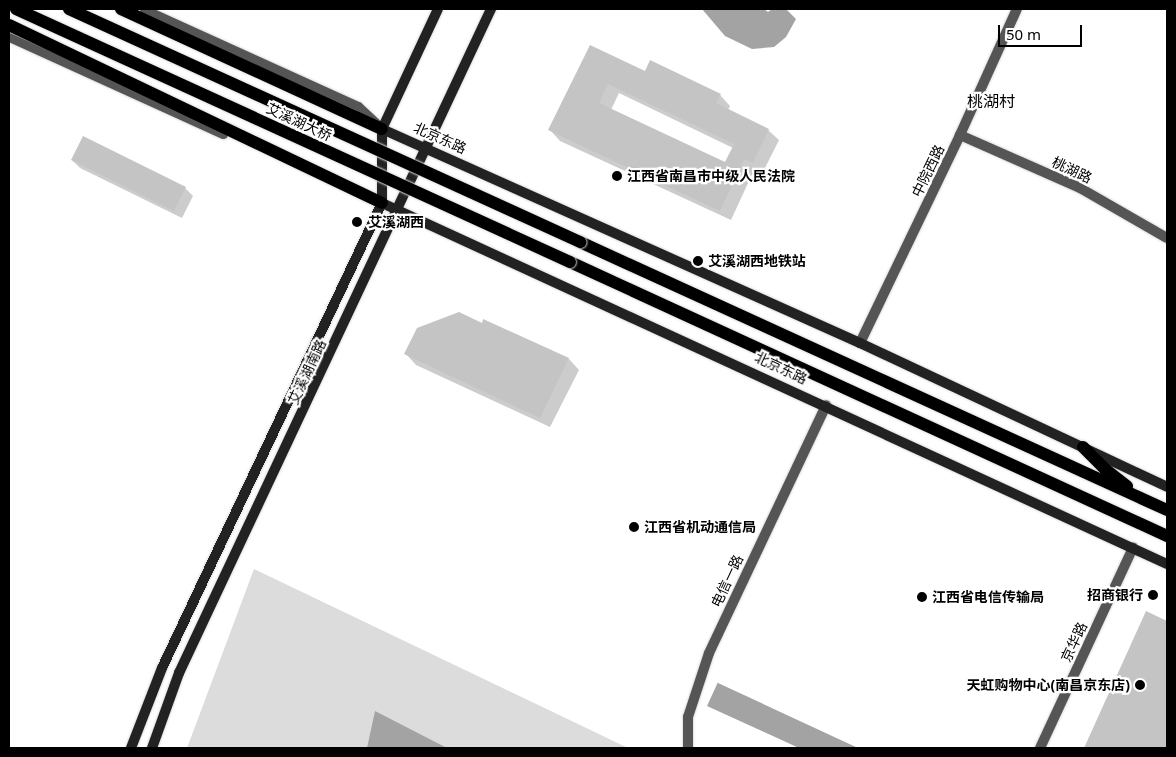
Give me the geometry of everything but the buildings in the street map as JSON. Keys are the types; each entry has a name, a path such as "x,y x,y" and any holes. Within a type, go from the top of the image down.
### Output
{"main road":[{"name":"艾溪湖大桥","path":"16,9 570,262"},
{"name":"艾溪湖大桥","path":"69,9 1142,498"},
{"path":"121,9 382,129"},
{"name":"艾溪湖南路","path":"131,748 162,668 382,203 382,129 438,9"},
{"name":"艾溪湖南路","path":"152,748 179,673 491,9"},
{"path":"9,25 44,47 382,203"},
{"name":"北京东路","path":"382,129 860,343 1167,488"},
{"name":"北京东路","path":"382,203 826,405 1167,564"},
{"name":"北京东路","path":"570,262 1167,536"},
{"path":"1083,447 1105,469 1142,498 1167,510"}],"street":[{"path":"144,9 358,106 382,129"},
{"name":"中院西路","path":"860,343 960,134 1017,9"},
{"path":"9,37 44,47"},
{"name":"桃湖路","path":"960,134 1080,188 1167,238"},
{"name":"电信一路","path":"688,748 688,717 709,653 826,405"},
{"name":"京华路","path":"1040,748 1133,548"}],"shaded area":[{"path":"702,9 764,9 768,12 772,9 786,9 796,19 786,37 774,47 752,49 725,36"},
{"path":"254,569 628,748 187,748"},
{"path":"718,682 858,748 799,748 707,706"},
{"path":"375,711 447,748 367,748"}],"place":[{"name":"江西省南昌市中级人民法院","path":"617,176"},
{"name":"艾溪湖西","path":"357,222"},
{"name":"艾溪湖西地铁站","path":"698,261"},
{"name":"江西省机动通信局","path":"634,527"},
{"name":"招商银行","path":"1153,595"},
{"name":"江西省电信传输局","path":"922,597"},
{"name":"天虹购物中心(南昌京东店)","path":"1140,685"}],"district":[{"name":"桃湖村","path":"991,101"}]}
